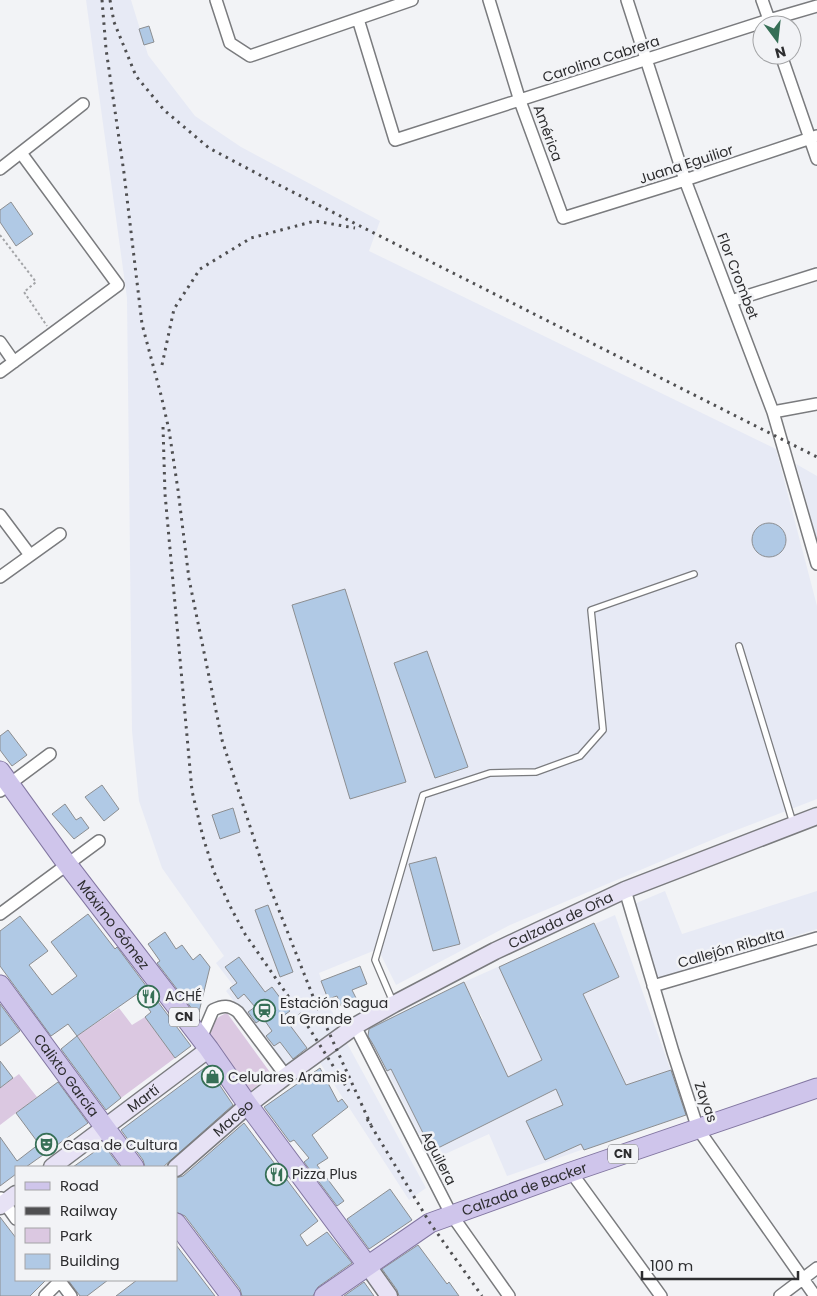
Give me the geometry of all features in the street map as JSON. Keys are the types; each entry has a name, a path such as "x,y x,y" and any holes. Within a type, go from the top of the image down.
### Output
{"main road":[{"name":"Máximo Gómez","path":"3,782 200,1037 367,1265"},
{"name":"Calixto García","path":"0,985 133,1166"},
{"name":"Calzada de Backer","path":"367,1265 430,1223 452,1214 817,1088"},
{"path":"178,1226 231,1296"},
{"name":"CN","path":"324,1296 367,1265"}],"street":[{"path":"216,0 230,44 250,56 412,0"},
{"name":"América","path":"489,0 520,101 563,218"},
{"name":"Flor Crombet","path":"627,0 685,180 773,412 817,564"},
{"path":"762,0 767,15"},
{"name":"Carolina Cabrera","path":"791,15 817,6"},
{"name":"Carolina Cabrera","path":"358,19 395,140 752,28"},
{"path":"785,65 813,137 817,159"},
{"path":"0,169 83,104"},
{"name":"Juana Eguilior","path":"563,218 813,137"},
{"path":"0,372 118,285 20,153"},
{"path":"732,301 817,274"},
{"path":"0,342 14,362"},
{"path":"773,412 817,404"},
{"path":"0,515 30,555"},
{"path":"0,577 60,534"},
{"path":"3,782 50,754"},
{"name":"Calzada de Oña","path":"318,1052 354,1026 495,950 625,890 817,816"},
{"path":"0,914 100,841"},
{"name":"Zayas","path":"625,890 698,1129 815,1296"},
{"name":"Callejón Ribalta","path":"653,986 817,938"},
{"path":"200,1037 213,1010 221,1006 230,1006 238,1012 286,1076"},
{"name":"Aguilera","path":"354,1026 452,1214 509,1296"},
{"name":"Martí","path":"53,1166 194,1060 200,1037"},
{"name":"Maceo","path":"178,1166 248,1105 318,1052"},
{"path":"571,1172 661,1296"},
{"path":"5,1200 15,1217"},
{"name":"Máximo Gómez","path":"367,1265 389,1296"},
{"path":"780,1296 817,1268"},
{"path":"44,1296 59,1281"},
{"path":"61,1281 71,1296"}],"lane":[{"path":"394,1004 375,960 424,795 490,773 536,772 580,756 603,730 592,610 694,574"},
{"path":"739,646 793,825"}],"path":[{"path":"0,235 36,282 24,292 52,334"}],"shaded area":[{"path":"86,0 131,0 148,55 195,116 241,147 380,221 369,251 776,449 817,606 817,799 721,836 510,925 396,985 378,949 319,973 337,1025 426,1188 409,1200 311,1049 285,1068 226,991 233,985 216,963 224,956 162,868 139,801 132,731 127,298"},
{"path":"796,464 817,476 817,540"},
{"path":"665,891 682,934 817,891 817,929 658,979 634,904"},
{"path":"615,915 686,1113 507,1176 489,1134 432,1160 387,1071 483,1019 464,982"}],"green space":[{"path":"119,1008 132,1025 145,1017 175,1058 121,1098 77,1036"},
{"path":"227,1013 272,1075 250,1091 208,1034 215,1021"},
{"path":"19,1074 37,1097 0,1125 0,1088"}],"building":[{"path":"149,26 154,42 144,45 139,29"},
{"path":"11,202 33,234 16,246 0,222 0,210"},
{"path":"769,523 781,528 786,540 781,552 769,557 757,552 752,540 757,528"},
{"path":"345,589 406,782 350,799 292,605"},
{"path":"427,651 468,767 435,778 394,663"},
{"path":"8,730 27,755 12,766 0,750 0,736"},
{"path":"102,785 119,809 104,821 85,797"},
{"path":"65,804 76,820 81,817 89,828 74,839 52,814"},
{"path":"233,808 240,832 220,839 212,815"},
{"path":"436,857 460,944 433,951 409,864"},
{"path":"268,905 293,972 280,977 255,910"},
{"path":"88,914 115,949 117,947 191,1046 175,1058 145,1017 151,1012 137,994 77,1036 68,1024 51,1036 0,966 0,931 20,916 48,951 29,965 52,995 77,976 51,942"},
{"path":"594,923 619,977 583,994 626,1085 671,1070 686,1115 584,1150 581,1144 545,1160 526,1121 563,1105 556,1089 432,1151 391,1069 387,1071 368,1036 369,1029 464,982 508,1077 542,1060 499,967"},
{"path":"165,932 176,949 182,945 193,960 200,954 210,967 199,1012 196,1014 157,963 160,961 148,944"},
{"name":"Estación Sagua La Grande","path":"239,957 265,992 272,987 290,1011 283,1016 307,1048 293,1059 280,1042 274,1046 266,1036 272,1031 263,1018 256,1023 248,1012 255,1007 244,994 238,999 230,988 237,983 225,967"},
{"path":"360,966 367,984 352,990 357,1000 341,1006 337,996 328,999 321,981"},
{"path":"0,1004 20,1031 0,1046"},
{"path":"77,1036 121,1098 106,1110 61,1049"},
{"path":"0,1061 13,1078 0,1088"},
{"path":"207,1066 233,1105 164,1166 145,1166 143,1160 121,1130"},
{"path":"320,1068 338,1102 342,1099 348,1107 312,1135 328,1158 317,1165 344,1201 337,1206 304,1162 309,1158 294,1140 290,1142 264,1107"},
{"path":"58,1082 88,1123 27,1166 15,1166 15,1175 0,1186 0,1137 17,1161 39,1144 16,1113"},
{"path":"244,1123 318,1221 300,1235 307,1246 327,1232 352,1263 318,1287 313,1296 242,1296 240,1289 185,1216 178,1213 178,1177 183,1176"},
{"path":"104,1145 119,1166 74,1166"},
{"path":"390,1189 412,1220 369,1249 347,1219"},
{"path":"0,1217 15,1237 15,1281 45,1281 30,1296 0,1296"},
{"path":"418,1245 447,1284 449,1282 459,1296 399,1296 397,1290 382,1269"},
{"path":"178,1248 215,1296 116,1296 136,1281 178,1281"},
{"path":"69,1281 107,1281 87,1296 80,1296"},
{"path":"364,1282 374,1296 344,1296"}],"railway":[{"path":"102,0 106,49 124,173 142,324 169,430 189,579 222,740 269,885 316,1004 371,1125"},
{"path":"110,0 114,22 136,76 164,110 209,148 817,457"},
{"path":"162,365 174,309 200,269 251,238 315,221 355,228"},
{"path":"163,427 165,494 192,791 203,837 214,872 245,934 295,1006 349,1091"},
{"path":"367,1119 430,1223 482,1296"}],"place":[{"name":"ACHÉ","path":"149,996"},
{"name":"Estación Sagua La Grande","path":"264,1011"},
{"name":"Celulares Aramis","path":"212,1077"},
{"name":"Casa de Cultura","path":"47,1145"},
{"name":"Pizza Plus","path":"276,1174"}]}
